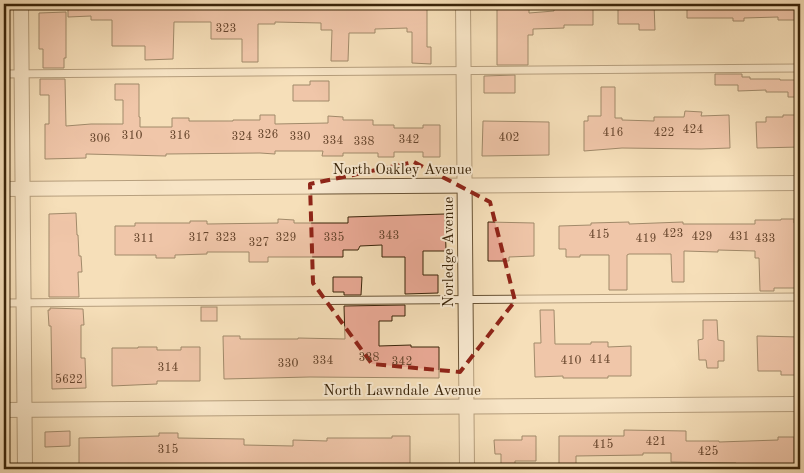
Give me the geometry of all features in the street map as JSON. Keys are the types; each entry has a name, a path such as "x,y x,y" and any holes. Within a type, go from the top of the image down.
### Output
{"street":[{"path":"21,4 25,469"},
{"name":"Norledge Avenue","path":"462,4 467,469"},
{"name":"North Oakley Avenue","path":"4,189 800,183"},
{"name":"North Lawndale Avenue","path":"4,410 800,404"}],"lane":[{"path":"4,74 800,68"},
{"path":"4,303 800,297"}],"highlighted area":[{"path":"414,162 490,202 515,301 460,372 372,364 313,283 310,184"}],"building":[{"path":"68,4 427,4 427,47 431,47 431,64 412,63 412,32 407,32 407,28 375,29 375,33 349,33 348,61 331,61 332,30 321,30 321,23 275,22 275,24 258,24 258,62 242,62 242,39 211,39 211,22 174,22 173,59 145,60 145,46 112,46 112,20 91,20 91,16 68,17"},
{"path":"497,4 529,4 529,13 554,11 554,4 593,4 593,25 564,25 564,28 533,29 533,35 528,35 528,65 497,65"},
{"path":"618,4 654,4 655,30 639,30 639,24 618,24"},
{"path":"687,4 800,4 800,20 778,20 778,17 744,18 744,21 733,21 733,18 687,18"},
{"path":"66,12 66,58 64,58 64,68 43,68 43,49 39,49 39,13"},
{"path":"715,74 742,74 742,77 750,77 750,79 800,80 800,97 788,97 788,92 766,92 766,90 738,91 738,85 715,85"},
{"path":"515,75 515,93 484,93 484,76"},
{"path":"40,79 65,79 66,126 123,124 123,100 115,100 115,84 139,84 140,127 172,127 172,118 189,118 189,121 233,121 260,120 260,115 275,115 275,124 328,123 328,116 343,117 343,120 373,120 373,125 394,125 394,128 423,128 423,125 440,125 440,157 423,157 423,152 394,152 394,157 378,157 378,153 343,153 343,156 322,156 323,151 275,151 275,154 166,154 166,156 86,154 86,158 45,159 45,124 49,124 49,95 40,95"},
{"path":"310,81 329,81 329,101 293,101 293,85 310,85"},
{"path":"601,87 615,87 615,118 622,118 622,120 654,121 654,117 684,117 685,111 702,112 701,116 729,115 730,148 622,148 584,151 584,121 588,121 588,116 601,116"},
{"path":"783,115 799,115 800,147 757,148 756,122 766,122 766,117 783,117"},
{"path":"483,121 549,122 549,155 482,156"},
{"path":"76,213 82,272 78,272 79,297 49,297 49,214"},
{"path":"445,214 446,251 423,251 423,275 438,275 438,293 405,294 405,257 382,257 382,245 360,246 358,250 343,250 343,257 268,257 268,262 249,262 249,252 207,252 207,254 175,255 175,258 156,258 156,255 115,255 115,226 135,226 135,223 190,223 190,221 207,221 207,224 278,223 278,219 294,220 294,223 348,223 348,217"},
{"path":"794,219 794,223 800,223 800,250 796,253 796,288 774,288 774,291 760,291 759,258 755,258 755,251 718,250 718,252 684,251 684,282 672,282 671,254 629,254 627,255 627,290 609,290 609,255 566,257 566,249 559,249 559,226 629,222 629,224 683,222 683,224 755,224 755,220"},
{"path":"488,222 534,223 534,256 509,257 509,261 488,261"},
{"path":"333,277 362,277 361,295 344,295 344,292 333,292"},
{"path":"405,305 405,316 392,316 392,321 379,321 379,346 411,345 411,347 439,347 439,378 310,377 224,379 223,336 240,336 240,339 345,339 344,306"},
{"path":"201,307 217,307 217,321 201,321"},
{"path":"50,308 83,309 84,325 81,325 81,358 85,358 86,388 52,389 51,326 49,326 48,310"},
{"path":"540,310 554,310 555,344 608,342 608,347 631,346 631,376 608,376 608,378 535,377 534,343 541,343"},
{"path":"703,320 717,320 718,340 724,341 724,361 718,361 718,368 707,368 706,360 699,360 698,340 703,339"},
{"path":"757,336 799,337 799,375 781,375 781,371 758,371"},
{"path":"157,347 157,350 181,350 181,347 200,347 200,381 157,381 157,384 112,386 112,348"},
{"path":"624,430 686,431 686,441 778,440 778,437 794,437 794,464 775,464 775,469 758,469 758,467 736,467 736,463 671,462 671,453 643,453 643,455 576,456 576,469 559,469 559,436 624,436"},
{"path":"70,431 70,446 45,447 45,432"},
{"path":"159,433 178,433 178,438 244,439 244,445 293,446 293,440 327,441 327,438 392,438 392,436 410,436 410,464 345,466 345,469 196,469 196,467 121,466 121,469 104,469 104,464 79,464 79,438 159,436"},
{"path":"522,436 536,436 536,461 515,461 515,469 501,469 501,454 495,454 494,440 522,440"}]}
